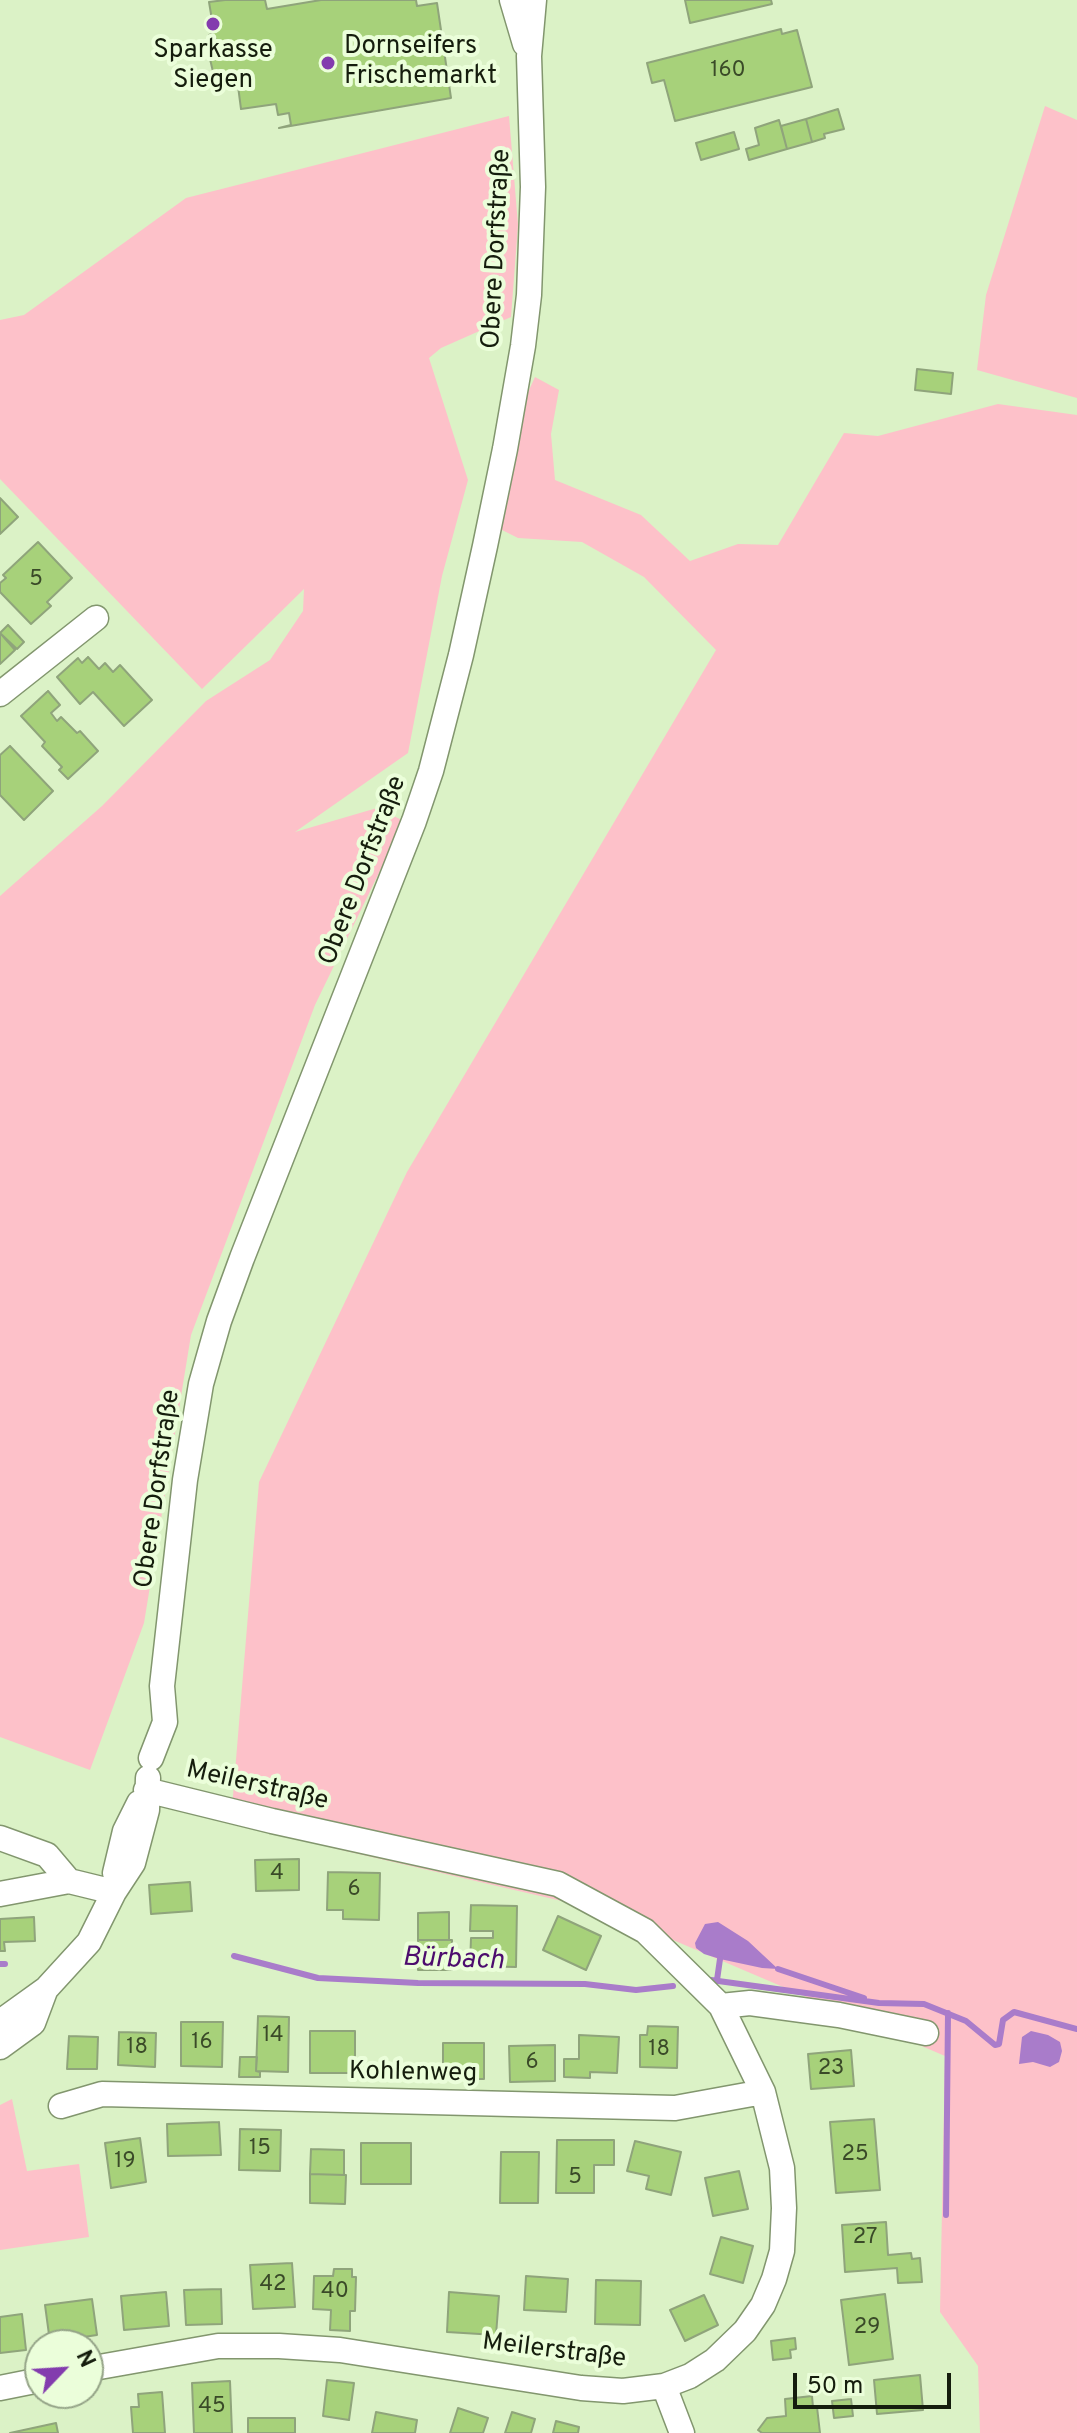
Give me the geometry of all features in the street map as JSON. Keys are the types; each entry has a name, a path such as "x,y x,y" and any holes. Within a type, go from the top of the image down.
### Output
{"street":[{"name":"Obere Dorfstraße","path":"512,0 529,56"},
{"name":"Obere Dorfstraße","path":"0,2022 46,1989 89,1942 114,1892 115,1866 125,1831 146,1790 151,1758 149,1720 162,1686 192,1432 201,1384 242,1258 431,771 461,655 505,449 523,346 529,295 533,187 529,56 534,0"},
{"path":"0,694 96,618"},
{"name":"Meilerstraße","path":"104,2366 218,2346 279,2346 340,2350 581,2388 623,2391 664,2386 690,2376 715,2360 745,2331 763,2305 782,2251 782,2168 763,2092 721,2006 645,1931 558,1884 146,1790"},
{"path":"0,1838 47,1855 69,1881"},
{"path":"0,1894 69,1881 114,1892"},
{"name":"Obere Dorfstraße","path":"0,2047 33,2023 46,1989"},
{"path":"721,2006 750,2003 839,2015 926,2033"},
{"name":"Kohlenweg","path":"61,2106 102,2094 675,2108 763,2092"},
{"path":"0,2388 24,2383"},
{"path":"664,2386 682,2433"}],"shaded area":[{"path":"1045,106 1077,120 1077,398 977,370 986,295"},
{"path":"509,116 518,225 511,317 441,348 429,358 468,480 442,576 408,753 295,832 377,808 404,821 315,1005 191,1335 144,1623 90,1770 0,1737 0,896 102,806 206,701 270,660 303,611 304,589 202,689 0,479 0,320 24,315 186,198"},
{"path":"535,377 559,390 551,434 555,480 641,515 690,561 738,544 778,545 844,433 878,436 998,404 1077,415 1077,2433 980,2433 978,2366 940,2312 945,2056 605,1911 333,1848 231,1820 259,1482 407,1172 716,650 644,577 582,542 518,538 496,527 512,427"},
{"path":"718,1922 748,1941 778,1969 720,1959 696,1948 695,1943 705,1924"},
{"path":"1031,2031 1060,2042 1062,2051 1059,2062 1050,2067 1033,2062 1019,2064 1022,2037"},
{"path":"12,2099 27,2171 79,2164 89,2237 0,2250 0,2105"}],"building":[{"name":"Dornseifers Frischemarkt","path":"265,0 267,9 321,0 416,0 417,6 437,3 451,98 279,128 291,125 289,113 278,115 276,104 241,109 238,86 229,86 214,76 210,59 219,43 212,34 209,35 214,32 209,2"},
{"path":"685,0 771,0 772,4 690,23"},
{"path":"781,29 782,34 797,30 812,87 675,121 664,80 652,83 647,63"},
{"path":"838,109 844,129 824,134 825,138 812,142 806,119"},
{"path":"806,119 812,142 787,149 781,126"},
{"path":"779,120 787,149 749,160 746,149 759,145 755,128"},
{"path":"734,132 739,149 701,160 696,143"},
{"path":"917,369 953,373 951,394 915,390"},
{"path":"0,498 18,517 0,534"},
{"path":"38,542 72,578 47,602 51,606 31,624 0,592 0,583 6,578 3,575"},
{"path":"8,625 24,642 17,649 0,633"},
{"path":"0,633 15,650 0,664"},
{"path":"88,657 99,669 105,663 113,672 120,665 152,700 124,726 93,692 80,704 57,677 78,658 82,663"},
{"path":"48,691 60,705 51,713 57,721 61,717 77,733 80,731 98,751 68,779 59,770 62,767 42,746 45,742 21,716"},
{"path":"10,746 53,791 24,820 0,795 0,755"},
{"path":"299,1859 299,1890 256,1891 255,1860"},
{"path":"328,1872 380,1873 379,1920 343,1919 343,1910 327,1910"},
{"path":"190,1882 192,1911 151,1914 149,1885"},
{"path":"471,1905 517,1906 516,1967 470,1966 471,1938 493,1938 493,1931 470,1931"},
{"path":"449,1912 449,1940 418,1940 418,1913"},
{"path":"558,1916 601,1936 586,1970 543,1950"},
{"path":"34,1917 35,1941 4,1942 5,1951 0,1951 0,1919"},
{"path":"418,1940 452,1940 452,1970 418,1970"},
{"path":"258,2016 289,2017 288,2072 256,2071"},
{"path":"181,2022 223,2022 222,2067 181,2066"},
{"path":"648,2026 678,2027 677,2068 640,2067 640,2035 647,2035"},
{"path":"310,2031 355,2031 355,2073 310,2073"},
{"path":"119,2032 156,2033 155,2067 118,2065"},
{"path":"579,2035 619,2037 617,2073 590,2072 590,2078 564,2077 564,2059 579,2059"},
{"path":"69,2036 98,2037 97,2069 67,2069"},
{"path":"443,2043 484,2043 484,2079 443,2079"},
{"path":"555,2045 555,2081 510,2082 509,2046"},
{"path":"851,2050 854,2086 811,2089 808,2054"},
{"path":"240,2057 257,2057 256,2071 260,2072 260,2077 239,2077"},
{"path":"874,2119 880,2190 836,2193 830,2122"},
{"path":"219,2122 221,2155 168,2156 167,2124"},
{"path":"240,2129 281,2130 280,2171 239,2170"},
{"path":"140,2138 146,2182 111,2188 105,2143"},
{"path":"557,2140 614,2140 614,2165 594,2165 594,2193 556,2193"},
{"path":"635,2141 681,2152 671,2195 646,2189 649,2176 627,2171"},
{"path":"361,2143 411,2143 411,2184 361,2184"},
{"path":"311,2149 344,2150 344,2175 310,2174"},
{"path":"501,2152 539,2152 538,2203 500,2203"},
{"path":"739,2171 748,2209 713,2216 705,2178"},
{"path":"310,2174 346,2175 345,2204 310,2203"},
{"path":"886,2222 888,2255 911,2253 912,2259 920,2258 922,2282 898,2283 897,2268 845,2272 842,2225"},
{"path":"721,2237 753,2246 743,2283 710,2274"},
{"path":"292,2263 295,2307 253,2309 250,2265"},
{"path":"334,2269 352,2269 352,2277 356,2277 355,2311 350,2311 350,2331 330,2330 331,2310 313,2309 314,2276 333,2276"},
{"path":"526,2276 568,2279 566,2312 524,2310"},
{"path":"596,2280 641,2281 640,2325 595,2324"},
{"path":"221,2289 222,2324 186,2325 184,2290"},
{"path":"166,2292 169,2326 124,2330 121,2296"},
{"path":"449,2292 499,2296 496,2335 447,2332"},
{"path":"885,2294 893,2359 849,2365 841,2300"},
{"path":"704,2295 718,2325 685,2341 670,2310"},
{"path":"92,2299 96,2329 48,2329 45,2305"},
{"path":"22,2314 24,2350 0,2353 0,2317"},
{"path":"795,2338 796,2349 790,2350 791,2358 773,2360 771,2341"},
{"path":"920,2375 923,2410 877,2414 874,2380"},
{"path":"327,2380 354,2383 349,2420 323,2416"},
{"path":"230,2381 232,2433 194,2433 192,2383"},
{"path":"162,2392 165,2433 133,2433 131,2407 139,2407 138,2394"},
{"path":"812,2396 813,2407 817,2407 820,2433 762,2433 758,2430 767,2418 786,2416 785,2399"},
{"path":"851,2399 853,2416 834,2418 832,2401"},
{"path":"458,2408 488,2418 483,2433 450,2433"},
{"path":"376,2412 417,2420 415,2433 372,2433"},
{"path":"512,2412 535,2419 531,2433 505,2433"},
{"path":"248,2418 295,2418 295,2433 248,2433"},
{"path":"556,2421 579,2427 578,2433 553,2433"},
{"path":"56,2423 58,2433 10,2433"}],"waterway":[{"name":"Bürbach","path":"234,1956 318,1978 418,1983 585,1984 636,1990 673,1986"},
{"path":"717,1980 720,1959"},
{"name":"Bürbach","path":"0,1964 5,1964"},
{"path":"778,1969 864,1998"},
{"name":"Bürbach","path":"711,1980 879,2003 924,2004 966,2021 995,2045 999,2044 1003,2020 1014,2012 1077,2029"},
{"path":"946,2215 948,2013"}],"place":[{"name":"Sparkasse Siegen","path":"213,24"},
{"name":"Dornseifers Frischemarkt","path":"328,63"}]}
